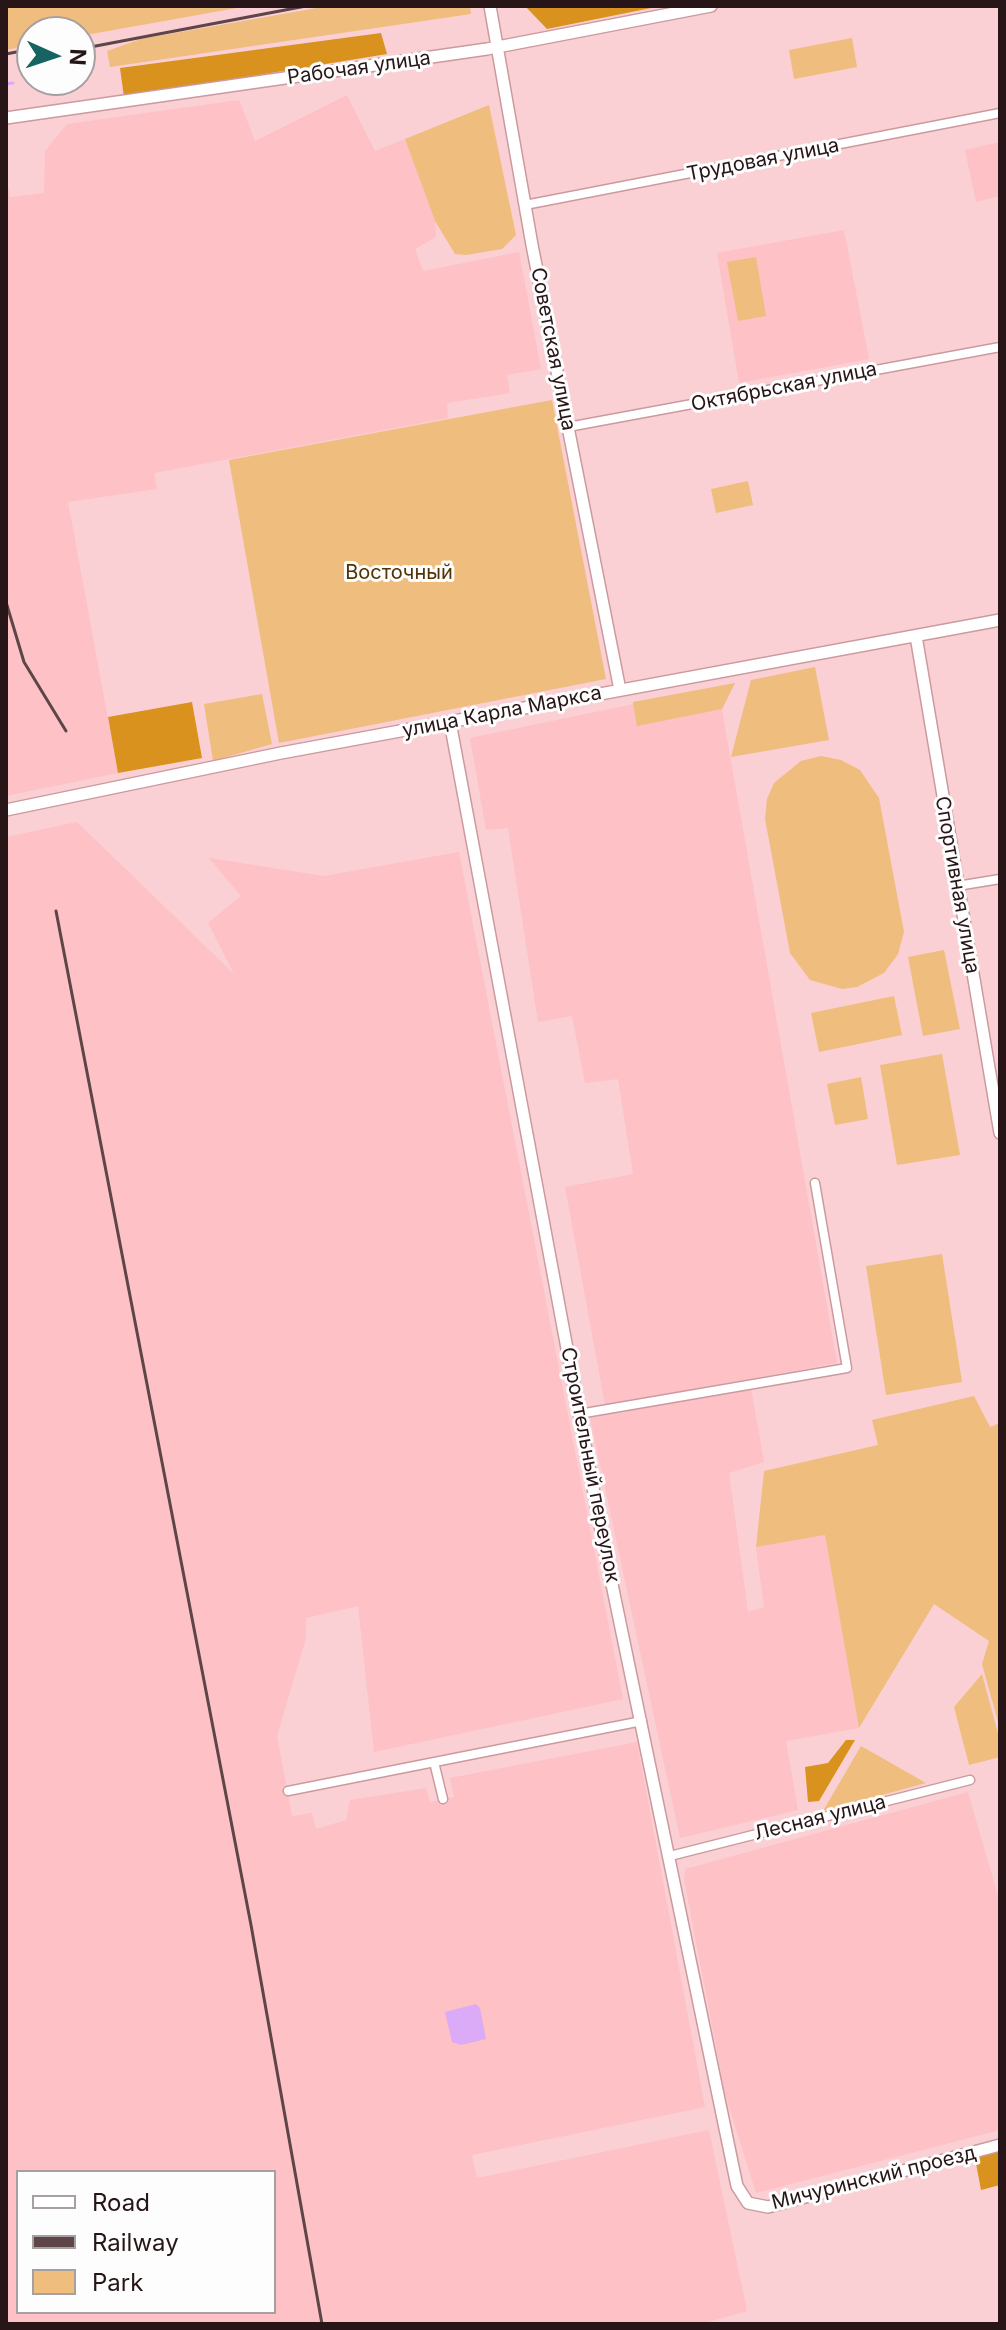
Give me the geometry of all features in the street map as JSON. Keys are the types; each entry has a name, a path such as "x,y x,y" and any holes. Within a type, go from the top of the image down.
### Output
{"street":[{"name":"Советская улица","path":"490,6 525,205 620,690"},
{"name":"Рабочая улица","path":"6,118 498,47 711,6"},
{"name":"Трудовая улица","path":"525,205 1000,113"},
{"name":"Октябрьская улица","path":"568,427 1000,347"},
{"name":"улица Карла Маркса","path":"6,810 281,753 1000,620"},
{"name":"Спортивная улица","path":"916,636 1000,1133"},
{"name":"Строительный переулок","path":"450,722 579,1414 737,2186 748,2203"},
{"path":"957,886 1000,879"},
{"path":"579,1414 847,1368 815,1183"},
{"path":"288,1791 642,1721"},
{"path":"434,1762 443,1799"},
{"name":"Лесная улица","path":"670,1856 970,1780"},
{"name":"Мичуринский проезд","path":"748,2203 768,2207 1000,2145"}],"shaded area":[{"path":"525,6 661,6 547,29"},
{"path":"381,33 387,54 124,97 120,68"},
{"path":"347,95 375,151 405,139 435,221 436,237 415,249 423,271 519,252 541,369 507,375 510,393 447,403 448,418 154,473 157,489 68,502 118,773 6,796 6,173 10,197 44,193 45,151 67,124 239,100 255,141"},
{"path":"1000,142 1000,196 976,202 965,150"},
{"path":"844,230 869,359 739,383 717,253"},
{"path":"735,683 722,710 837,1363 605,1405 565,1187 633,1174 618,1079 585,1083 572,1016 538,1022 508,828 486,830 470,738"},
{"path":"192,702 202,758 118,773 108,717"},
{"path":"77,822 234,974 208,923 241,896 209,858 324,876 459,852 623,1699 374,1752 358,1606 306,1618 306,1638 277,1736 292,1816 312,1813 316,1829 346,1820 350,1800 426,1788 430,1802 454,1797 450,1778 637,1742 705,2107 472,2155 477,2178 709,2130 747,2311 701,2324 6,2324 6,837"},
{"path":"751,1388 764,1462 729,1473 748,1612 764,1607 756,1547 825,1535 859,1728 786,1741 798,1810 680,1838 590,1418"},
{"path":"846,1740 855,1740 819,1801 808,1802 805,1767 828,1763"},
{"path":"968,1792 1000,1903 1000,2130 756,2193 725,2094 684,1879 685,1869"},
{"path":"476,2004 480,2008 486,2039 461,2045 452,2042 445,2012"},
{"path":"1000,2151 1000,2185 981,2190 975,2158"}],"green space":[{"path":"248,6 96,33 96,16 16,16 16,48 6,50 6,8"},
{"path":"328,6 470,6 471,14 110,67 107,51 141,39"},
{"path":"852,38 857,67 794,79 789,50"},
{"path":"489,105 516,235 502,249 455,254 435,221 405,139"},
{"path":"756,257 766,316 738,321 727,262"},
{"name":"Восточный","path":"552,400 606,679 279,743 229,460"},
{"path":"748,481 753,505 716,513 711,489"},
{"path":"815,667 829,740 731,757 751,680"},
{"path":"735,683 722,709 637,726 633,702"},
{"path":"262,694 272,744 213,761 204,704"},
{"path":"821,756 841,760 860,770 879,798 904,932 898,954 884,973 857,987 842,989 810,980 790,953 765,819 767,799 774,783 801,761"},
{"path":"944,950 960,1029 923,1036 908,957"},
{"path":"894,996 902,1035 819,1052 811,1013"},
{"path":"942,1054 960,1155 897,1165 880,1065"},
{"path":"861,1077 868,1119 835,1125 827,1084"},
{"path":"942,1254 962,1382 886,1395 866,1266"},
{"path":"974,1396 990,1427 1000,1423 1000,1729 982,1664 989,1641 934,1604 859,1728 825,1535 756,1547 764,1471 878,1445 872,1420"},
{"path":"982,1674 1000,1741 1000,1757 969,1765 954,1707"},
{"path":"861,1746 926,1783 823,1811"}],"waterway":[{"path":"6,84 13,83"}],"railway":[{"path":"96,46 306,6"},
{"path":"6,54 16,52"},
{"path":"6,602 24,662 66,731"},
{"path":"56,911 251,1925 322,2324"}]}
